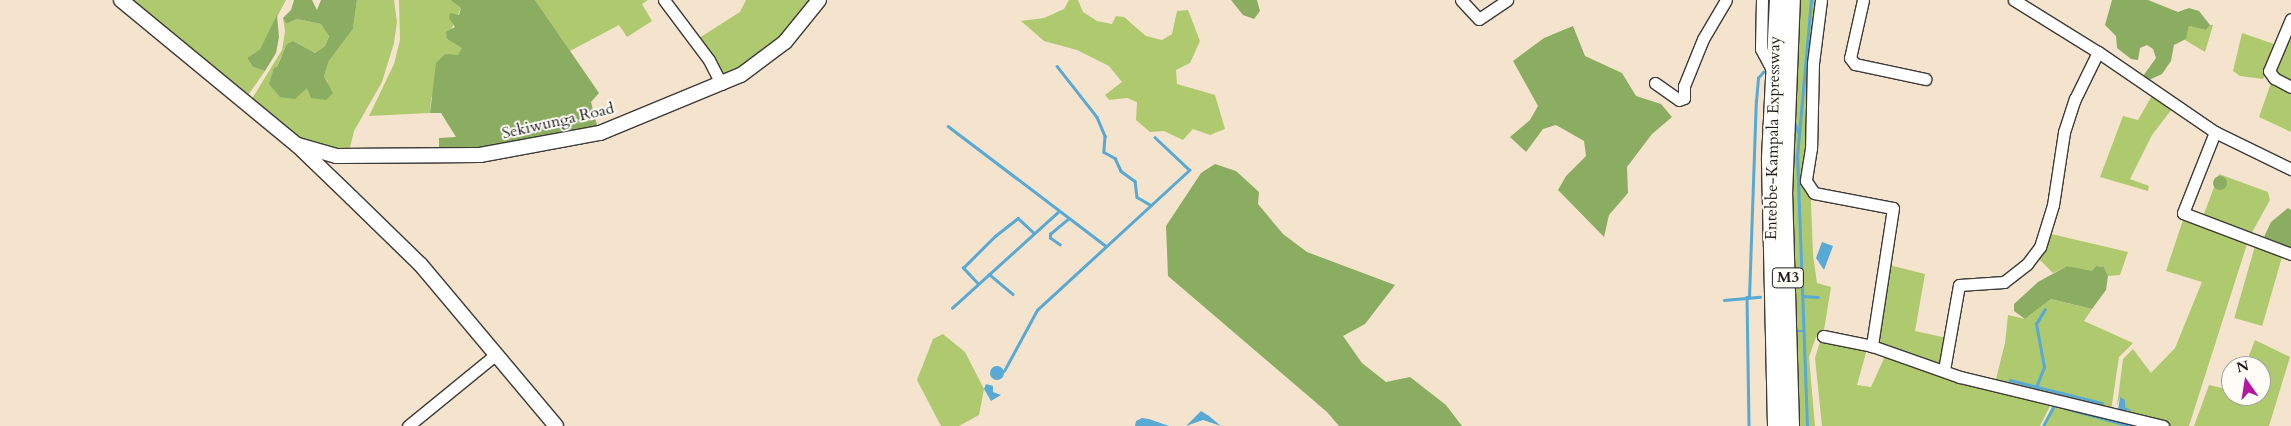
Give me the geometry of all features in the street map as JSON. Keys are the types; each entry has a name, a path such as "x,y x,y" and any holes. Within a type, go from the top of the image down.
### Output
{"highway":[{"name":"Entebbe-Kampala Expressway","path":"1776,426 1770,158 1778,0"},
{"name":"Entebbe-Kampala Expressway","path":"1791,426 1784,196 1792,0"}],"main road":[{"path":"121,0 296,145 421,265 556,426"},
{"name":"Sekiwunga Road","path":"296,145 344,156 480,155 600,132 742,75 785,42 819,0"},
{"path":"338,184 336,165 344,156"}],"street":[{"path":"664,0 709,60 721,84"},
{"path":"1461,0 1479,19 1507,0"},
{"path":"1656,83 1679,100 1684,98 1684,86 1703,38 1726,0"},
{"path":"1762,0 1761,49 1773,72"},
{"path":"1821,0 1813,63 1811,148 1806,184 1814,192 1893,208 1872,346"},
{"path":"1863,0 1850,58 1855,64 1925,79"},
{"path":"2014,0 2098,52 2215,132 2291,169"},
{"path":"2291,20 2269,71 2274,78 2291,87"},
{"path":"1944,370 1959,285 2004,282 2027,264 2040,247 2053,205 2064,132 2074,99 2098,52"},
{"path":"2215,132 2183,214 2291,254"},
{"path":"1823,336 1872,346 1960,377 2163,426"},
{"path":"408,426 495,355"}],"green space":[{"path":"128,0 286,0 260,49 247,58 253,67 265,71 246,98"},
{"path":"294,0 312,0 317,10 321,0 357,0 353,29 329,61 324,76 333,93 326,100 311,98 307,88 295,99 280,97 269,84 274,68 277,67 287,44 293,41 315,53 325,46 329,36 321,24 297,19 286,24 283,18 291,10"},
{"path":"357,0 394,0 397,22 394,43 382,82 354,131 349,152 300,142 250,102 282,50 285,31 283,18 286,24 297,19 321,24 329,35 325,46 315,53 293,41 281,57 277,67 307,88 328,82 324,76 329,61 353,29"},
{"path":"399,0 450,0 461,8 447,39 463,48 431,98 430,113 369,116 394,64 400,40"},
{"path":"450,0 535,0 599,93 591,102 598,129 477,153 439,152 439,138 456,137 441,113 430,113 436,63 445,54 458,55 462,48 447,39 446,32 455,27 449,18 450,13 459,15 461,8"},
{"path":"535,0 648,0 642,4 652,21 627,37 619,25 570,51"},
{"path":"746,0 814,0 787,35 725,80 699,38 740,12"},
{"path":"1069,0 1078,0 1083,12 1097,21 1112,24 1116,16 1124,17 1146,36 1162,40 1172,34 1177,11 1188,10 1200,41 1190,63 1176,70 1177,84 1215,95 1225,129 1210,135 1193,129 1183,140 1164,131 1150,132 1136,120 1137,102 1127,98 1109,100 1105,95 1122,82 1109,66 1077,50 1044,41 1021,21 1044,18 1064,9"},
{"path":"1231,0 1257,0 1260,11 1254,19 1243,15"},
{"path":"1798,0 1819,0 1809,149 1813,255 1817,283 1831,287 1823,336 1816,337 1809,357 1815,426 1797,426 1791,214"},
{"path":"2112,0 2148,0 2178,12 2189,8 2199,11 2210,25 2206,30 2189,26 2186,39 2174,45 2171,61 2162,74 2147,81 2143,76 2156,58 2153,49 2147,45 2140,48 2138,60 2131,59 2117,48 2116,36 2105,25"},
{"path":"2291,12 2291,87 2266,73 2263,79 2240,76 2233,71 2242,33 2277,45"},
{"path":"277,15 279,37 276,53 265,71 253,67 247,58 260,49"},
{"path":"2210,25 2213,25 2205,52 2185,40 2189,26 2206,30"},
{"path":"1573,26 1585,56 1622,73 1636,96 1661,104 1672,117 1652,134 1627,167 1628,193 1609,215 1604,237 1558,190 1566,176 1586,156 1584,141 1556,125 1543,129 1526,152 1510,137 1530,120 1538,106 1513,61 1544,38"},
{"path":"2272,80 2291,90 2291,132 2259,117"},
{"path":"2154,92 2175,105 2152,135 2130,179 2149,186 2148,191 2100,177 2123,116 2138,120"},
{"path":"1215,164 1236,171 1259,192 1258,204 1283,234 1307,252 1395,285 1365,324 1343,336 1362,363 1386,382 1410,377 1446,405 1462,426 1339,426 1327,412 1168,276 1166,226 1201,173"},
{"path":"2219,174 2268,192 2270,200 2250,236 2202,219"},
{"path":"2217,176 2223,176 2227,183 2223,190 2217,190 2213,186 2213,180"},
{"path":"2288,208 2291,210 2291,250 2268,242 2264,237 2271,222"},
{"path":"2184,217 2248,241 2189,426 2169,426 2120,413 2132,411 2125,407 2120,397 2117,406 2123,359 2133,349 2151,373 2175,348 2202,282 2166,271"},
{"path":"2047,233 2128,252 2120,275 2108,276 2104,267 2096,266 2092,272 2067,266 2053,273 2037,257"},
{"path":"2255,246 2283,254 2262,326 2234,318"},
{"path":"1889,265 1925,274 1915,331 1947,338 1940,365 1875,345"},
{"path":"2067,266 2092,271 2096,266 2104,267 2108,276 2106,290 2092,309 2051,299 2025,319 2014,311 2014,304 2038,282"},
{"path":"2051,299 2092,309 2084,321 2133,343 2119,357 2111,411 1995,383 2005,343 2008,315 2025,319"},
{"path":"943,334 965,352 984,389 979,415 959,426 941,426 917,380 933,339"},
{"path":"1826,340 1867,349 1857,385 1871,387 1886,354 2050,406 2040,426 1822,426 1815,358 1820,342"},
{"path":"2255,340 2290,357 2269,426 2194,426 2209,385 2221,388 2221,406 2271,406 2271,356 2249,356"},
{"path":"2057,402 2151,426 2044,426"}],"water":[{"path":"1822,242 1833,246 1824,270 1816,258"},
{"path":"994,366 1000,366 1004,373 1000,380 994,380 990,376 990,370"},
{"path":"986,384 993,386 993,392 1001,395 991,401 984,389"},
{"path":"2120,397 2125,400 2125,407 2133,411 2118,410"},
{"path":"1201,411 1221,426 1203,420 1186,426"},
{"path":"1142,418 1169,426 1135,426 1136,421"}],"waterway":[{"path":"1807,426 1797,157 1811,0"},
{"path":"751,59 759,52"},
{"path":"1057,66 1097,117 1105,136 1104,152 1115,158 1121,171 1135,181 1137,197 1151,205"},
{"path":"1749,297 1756,101 1758,78 1763,72"},
{"path":"1794,120 1798,131"},
{"path":"948,126 1106,246"},
{"path":"1004,371 1037,310 1189,170 1155,138"},
{"path":"952,308 1058,212"},
{"path":"978,284 963,268 995,236 1018,218 1034,233"},
{"path":"1060,245 1050,238 1050,234 1068,219"},
{"path":"989,274 1013,294"},
{"path":"1803,296 1818,297"},
{"path":"1747,297 1749,426"},
{"path":"1724,300 1760,297"},
{"path":"2036,387 2044,367 2036,324 2045,309"},
{"path":"1794,331 1804,331"},
{"path":"2010,380 2102,403"},
{"path":"2043,426 2054,405"},
{"path":"2065,408 2131,426"}]}
